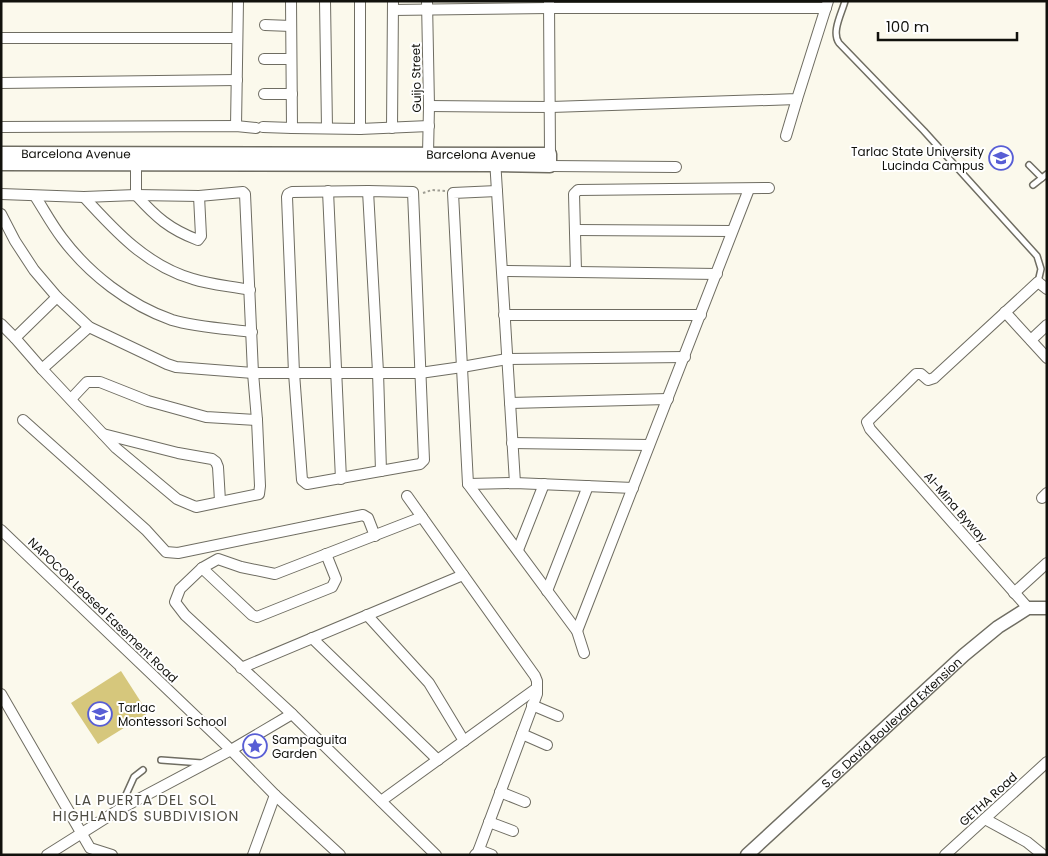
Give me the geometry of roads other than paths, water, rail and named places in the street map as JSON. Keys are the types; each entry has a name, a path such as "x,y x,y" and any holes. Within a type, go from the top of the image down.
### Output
{"street":[{"path":"236,126 238,1"},
{"path":"291,1 292,128"},
{"path":"326,1 327,128"},
{"path":"360,1 360,129"},
{"path":"392,128 393,6 827,4 786,136"},
{"name":"Guijo Street","path":"427,5 428,154"},
{"path":"549,5 550,160 676,167"},
{"path":"265,25 292,26"},
{"path":"1,38 237,38"},
{"path":"264,59 292,60"},
{"path":"1,83 238,80"},
{"path":"264,94 292,94"},
{"path":"429,106 551,107 797,99"},
{"path":"1,127 236,126 360,129 428,126"},
{"name":"Barcelona Avenue","path":"1,153 136,159 550,160"},
{"name":"Barcelona Avenue","path":"1,164 136,159 428,154 495,160"},
{"path":"136,159 136,195 156,217 179,232 198,240 201,236 199,196"},
{"path":"495,160 515,482"},
{"path":"576,271 574,194 578,190 769,188"},
{"path":"577,631 717,274 731,231 749,189"},
{"path":"328,191 341,479"},
{"path":"368,191 378,372 381,471"},
{"path":"368,191 412,192 424,460 420,464 306,484 302,480 294,373 287,197 292,192 368,191"},
{"path":"497,191 453,193 468,484 577,631 584,653"},
{"path":"1,194 84,197 136,195 199,196 242,192 245,194 259,494 196,507 177,499 116,448 1,324"},
{"path":"35,196 61,238 79,258 122,296 171,319 252,332"},
{"path":"84,197 121,237 138,252 164,268 193,280 250,290"},
{"path":"1,214 15,241 34,270 89,327 176,367 253,373 420,373 507,359 685,357"},
{"path":"576,230 731,231"},
{"path":"503,271 717,274"},
{"path":"1047,289 1038,282 1005,312 1047,358"},
{"path":"15,338 58,297"},
{"name":"Al-Mina Byway","path":"1005,312 934,378 928,380 921,374 916,374 867,422 870,429 1028,608"},
{"path":"504,315 701,315"},
{"path":"1031,340 1047,325"},
{"path":"42,369 89,327"},
{"path":"71,400 87,382 100,382 148,401 206,417 257,420"},
{"path":"510,403 668,398"},
{"path":"23,420 146,530 166,552 178,553 363,515 368,518 375,536"},
{"path":"102,434 178,453 212,459 218,467 220,501"},
{"path":"512,443 649,445"},
{"path":"468,484 515,482 633,488"},
{"path":"518,550 544,484"},
{"path":"547,591 588,486"},
{"path":"407,496 535,676 537,688 532,705 490,822 477,852 492,855"},
{"path":"212,546 218,559 241,567 275,574 422,517"},
{"name":"NAPOCOR Leased Easement Road","path":"1,530 275,795 340,855"},
{"path":"202,568 252,616 257,618 332,588 336,579 326,554"},
{"path":"218,559 202,568 180,589 175,602 185,615 292,714 435,854"},
{"path":"1014,593 1047,563"},
{"path":"241,668 463,575"},
{"path":"1028,608 1047,608"},
{"name":"S. G. David Boulevard Extension","path":"747,855 964,655 998,627 1028,608"},
{"path":"367,615 429,683 464,741"},
{"path":"312,638 438,760"},
{"path":"381,801 537,688"},
{"path":"1,694 90,848 112,855"},
{"path":"532,705 558,716"},
{"path":"47,855 120,809 230,750 292,714"},
{"path":"522,734 547,745"},
{"name":"GETHA Road","path":"945,855 1047,762"},
{"path":"500,792 525,802"},
{"path":"253,855 275,795"},
{"path":"984,819 1027,842 1043,855"},
{"path":"490,822 513,831"}],"lane":[{"path":"845,1 836,32 836,38 839,43 924,132 1037,256 1041,269 1038,282"},
{"path":"1029,165 1042,178"},
{"path":"1033,185 1047,174"},
{"path":"161,760 206,763"},
{"path":"120,809 134,778 143,770"}],"place":[{"name":"Tarlac State University Lucinda Campus","path":"1001,158"},
{"name":"Tarlac Montessori School","path":"100,714"},
{"name":"Sampaguita Garden","path":"255,746"}],"district":[{"name":"LA PUERTA DEL SOL HIGHLANDS SUBDIVISION","path":"146,808"}]}
